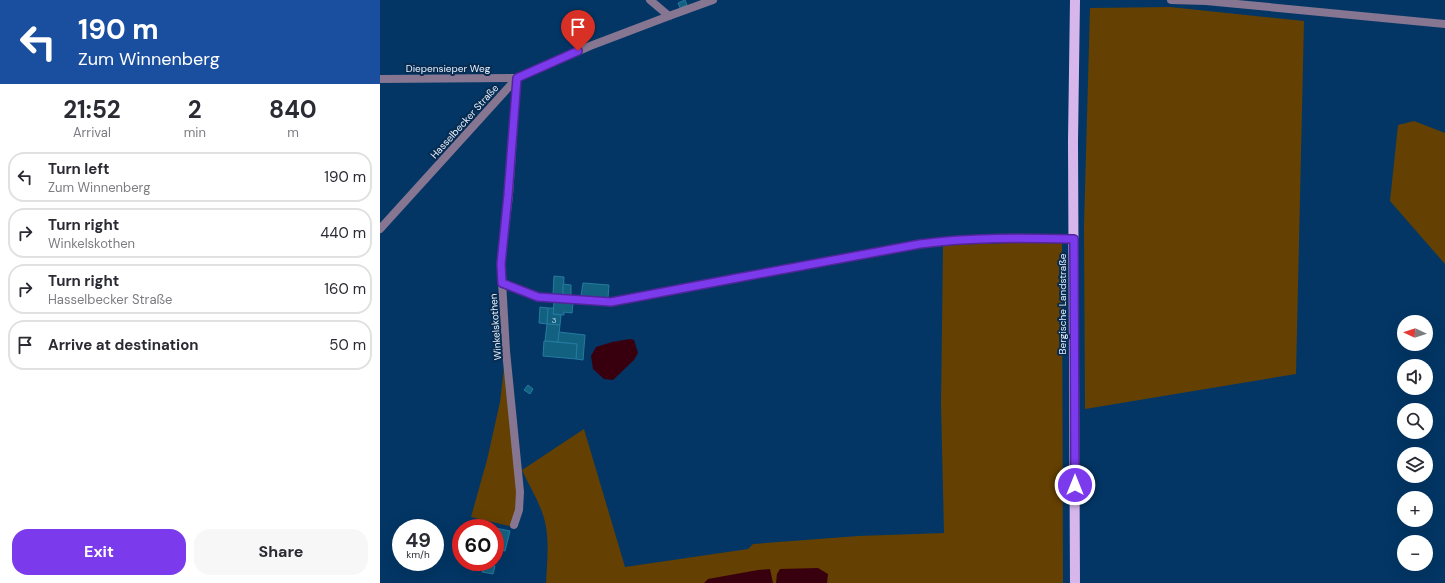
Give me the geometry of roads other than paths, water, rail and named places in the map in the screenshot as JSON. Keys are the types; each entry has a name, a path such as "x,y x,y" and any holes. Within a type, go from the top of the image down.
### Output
{"main road":[{"name":"Bergische Landstraße","path":"1075,0 1073,141 1075,583"}],"street":[{"path":"650,0 669,16"},
{"name":"Hasselbecker Straße","path":"380,229 517,78 590,46 713,0"},
{"path":"1171,0 1203,0 1445,24"},
{"name":"Diepensieper Weg","path":"380,79 517,78"},
{"name":"Winkelskothen","path":"514,525 519,510 520,492 506,351 501,264 517,78"},
{"path":"502,283 538,297 611,302 920,244 944,241 1013,238 1074,239"}]}
